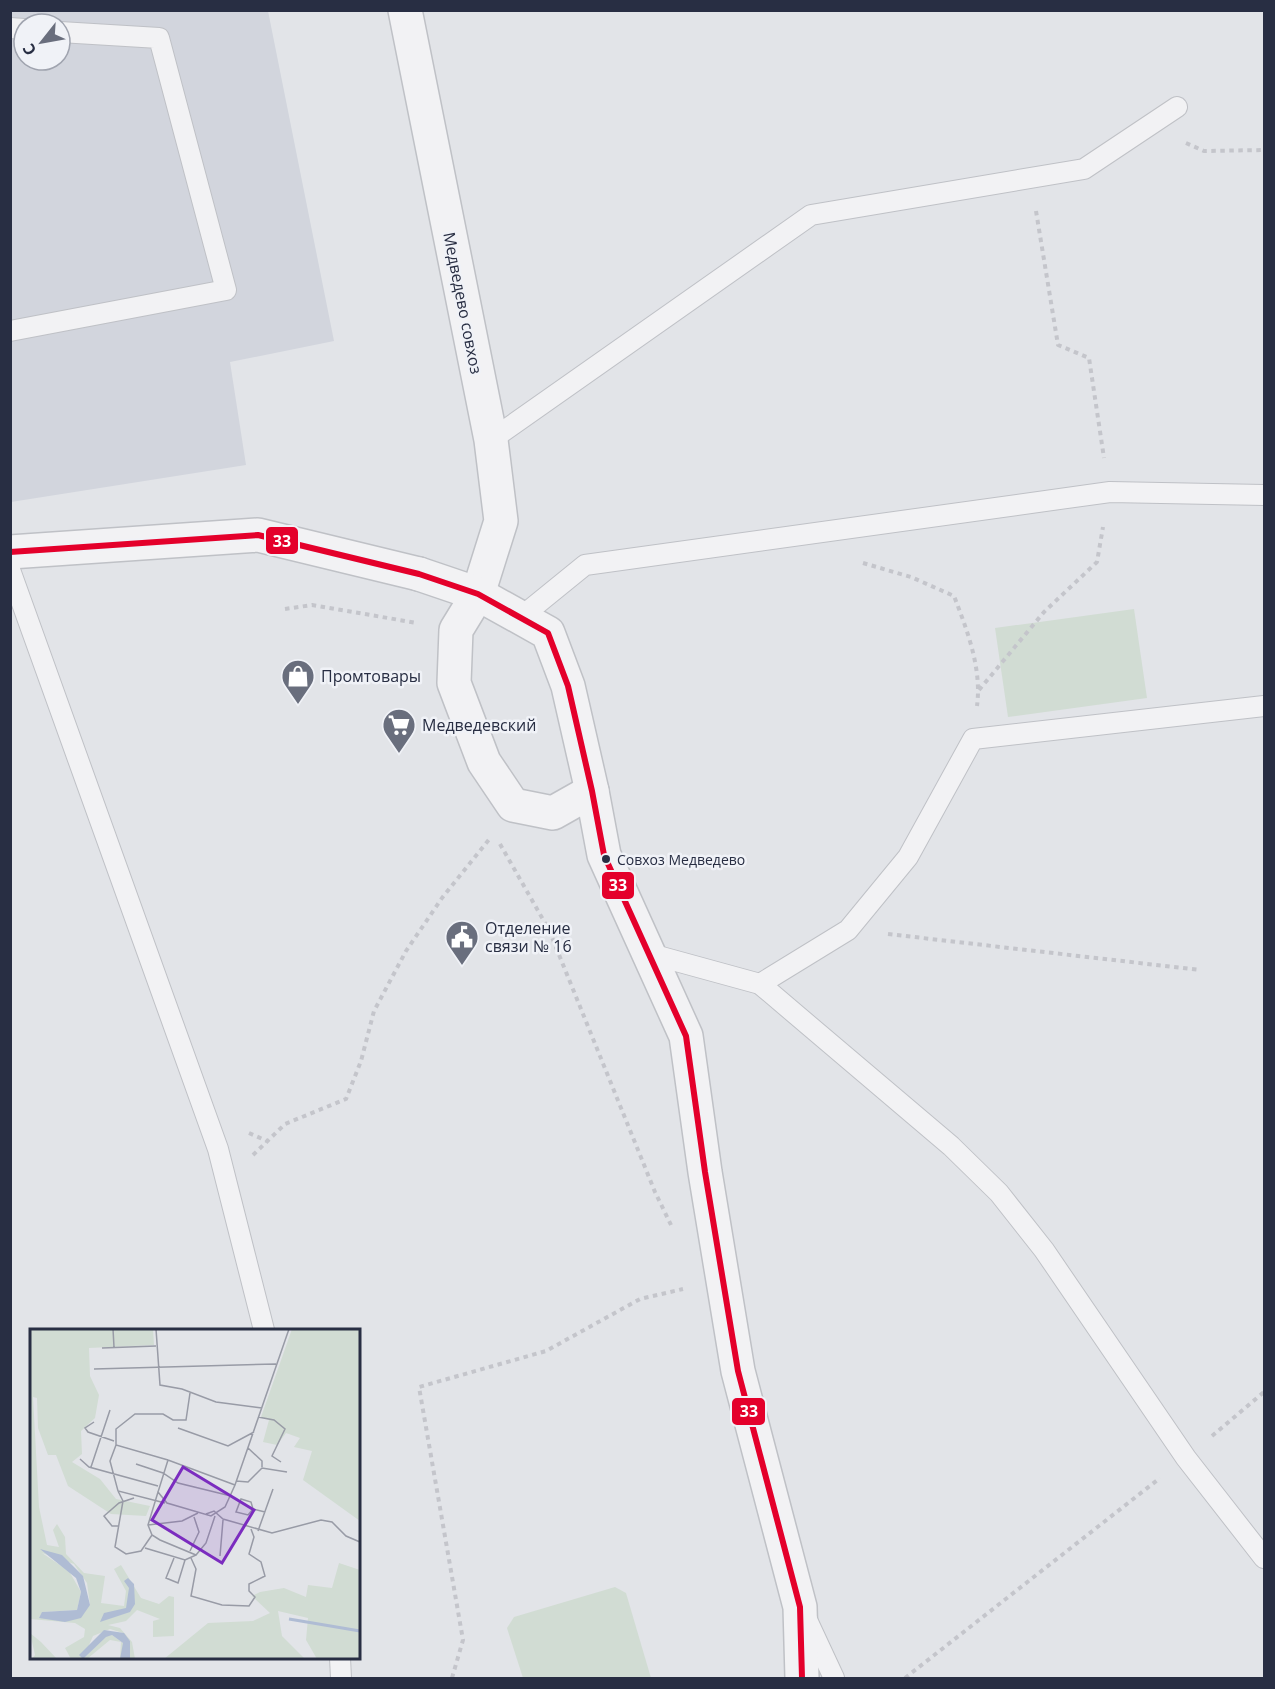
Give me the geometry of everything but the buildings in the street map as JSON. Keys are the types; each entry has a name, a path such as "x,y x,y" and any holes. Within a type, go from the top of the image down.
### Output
{"street":[{"name":"Медведево совхоз","path":"405,10 491,440 501,521 478,594 456,630"},
{"path":"10,552 258,535 419,574 478,594 548,633 568,686 604,855 686,1036 738,1371 800,1607 802,1678"},
{"path":"456,630 454,683 484,762 513,805 553,813 592,791"}],"lane":[{"path":"10,332 226,290 159,38 72,33"},
{"path":"491,440 811,215 1084,168 1177,107"},
{"path":"521,617 585,565 1110,492 1264,495"},
{"path":"10,570 218,1149 264,1329"},
{"path":"760,984 848,930 908,857 974,739 1264,706"},
{"path":"647,953 760,984 951,1146 999,1193 1044,1250 1186,1458 1264,1558"},
{"path":"800,1607 834,1678"},
{"path":"340,1659 341,1678"}],"path":[{"path":"1150,125 1204,151 1264,150"},
{"path":"979,690 1044,612 1097,562 1110,492 1089,358 1058,345 1030,178"},
{"path":"810,534 851,559 911,577 954,596 969,635 979,690 974,739"},
{"path":"285,609 312,605 456,630"},
{"path":"227,1180 285,1124 346,1099 361,1061 374,1011 406,951 442,898 494,833 513,805"},
{"path":"494,833 549,930 674,1234"},
{"path":"848,930 1200,970"},
{"path":"452,1678 463,1640 419,1387 546,1351 640,1299 722,1278"},
{"path":"905,1678 1186,1458 1264,1392"}],"shaded area":[{"path":"11,11 268,11 334,341 230,362 246,465 11,502"},
{"path":"1134,609 1147,698 1008,717 995,628"},
{"path":"615,1587 626,1593 651,1678 523,1678 507,1628 514,1617"}],"transit line":[{"name":"33","path":"10,552 258,535 419,574 478,594 548,633 568,686 604,855 686,1036 705,1172 738,1371 800,1607 802,1678"}],"place":[{"name":"Промтовары","path":"298,705"},
{"name":"Медведевский","path":"399,754"},
{"name":"Совхоз Медведево","path":"606,859"},
{"name":"Отделение связи № 16","path":"462,966"}]}
